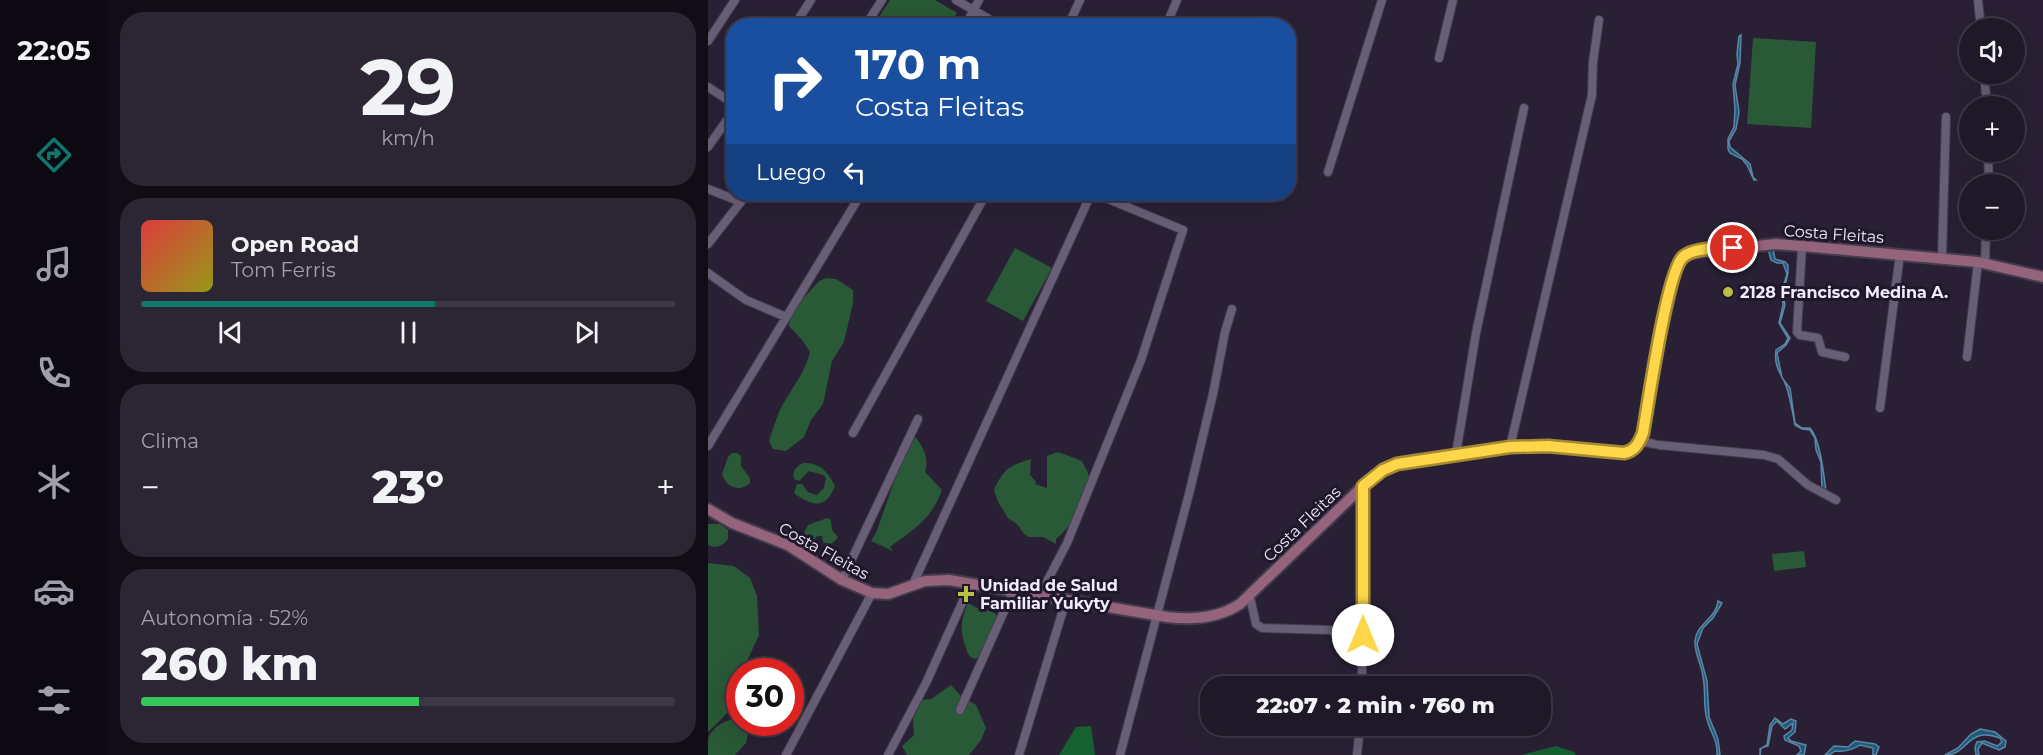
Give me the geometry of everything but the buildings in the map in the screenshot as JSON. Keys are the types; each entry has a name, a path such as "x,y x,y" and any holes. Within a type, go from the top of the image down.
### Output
{"main road":[{"name":"Costa Fleitas","path":"708,509 737,525 788,544 842,580 872,593 888,594 913,584 935,579 971,583 1156,615 1187,618 1208,616 1232,609 1250,597 1363,486 1391,465 1510,447 1548,446 1624,453 1632,450 1640,441 1661,331 1675,273 1680,260 1689,253 1776,244 1942,258 1982,263 2043,277"}],"street":[{"path":"708,41 735,0"},
{"path":"799,18 811,0"},
{"path":"870,18 882,0"},
{"path":"956,0 986,18"},
{"path":"969,18 979,0"},
{"path":"1072,18 1080,0"},
{"path":"1169,18 1177,0"},
{"path":"1328,172 1382,0"},
{"path":"1439,58 1453,0"},
{"path":"1978,0 1979,18"},
{"path":"1510,447 1592,95 1593,62 1599,20"},
{"path":"708,87 726,99"},
{"path":"1456,454 1476,333 1524,108"},
{"path":"1942,258 1946,117"},
{"path":"708,147 726,121"},
{"path":"708,189 726,196"},
{"path":"708,446 711,434 857,201"},
{"path":"854,433 982,201"},
{"path":"913,584 1088,201"},
{"path":"1040,595 1067,543 1141,360 1183,230 1113,201"},
{"path":"708,244 741,202"},
{"path":"1967,357 1985,240"},
{"path":"1802,246 1798,334 1818,338 1822,352 1845,357"},
{"path":"1880,408 1900,254"},
{"path":"708,273 746,300 786,316"},
{"path":"1120,755 1189,494 1232,309"},
{"path":"842,580 918,419"},
{"path":"1640,441 1656,445 1764,455 1778,459 1808,485 1836,500"},
{"path":"1362,676 1363,486"},
{"path":"888,755 926,684 971,583"},
{"path":"960,710 1013,591"},
{"path":"786,755 872,593"},
{"path":"1250,597 1256,624 1262,628 1363,631"},
{"path":"1019,755 1066,600"},
{"path":"1357,755 1359,736"}],"green space":[{"path":"890,0 935,0 957,13 954,18 878,18"},
{"path":"1753,38 1816,42 1811,128 1747,124"},
{"path":"1015,248 1052,268 1023,321 986,301"},
{"path":"826,278 836,279 853,290 853,303 844,342 832,361 823,404 811,420 804,437 786,451 773,449 769,441 777,417 802,373 810,352 789,326 790,313 819,281"},
{"path":"915,437 925,453 925,472 942,490 933,509 914,529 890,547 893,551 871,541 876,533 902,459"},
{"path":"1058,452 1082,461 1089,478 1083,504 1074,520 1056,539 1056,544 1043,537 1029,537 1024,534 1017,524 1008,518 994,490 1008,469 1031,459 1030,475 1036,482 1035,484 1047,488 1047,456"},
{"path":"732,453 741,456 741,466 750,478 750,483 742,488 730,485 722,474 728,457"},
{"path":"803,463 819,466 835,486 823,502 812,503 794,493 797,484 802,484 808,492 817,495 824,488 826,478 823,475 809,471 799,481 794,479 795,469"},
{"path":"827,518 831,520 832,530 838,537 831,544 827,544 823,542 822,536 817,536 809,548 805,550 801,548 799,543 808,525"},
{"path":"708,524 720,524 728,530 728,539 717,547 708,545"},
{"path":"1804,551 1806,567 1774,571 1772,554"},
{"path":"708,563 734,566 750,578 757,596 759,635 748,658 726,658 726,713 708,732"},
{"path":"968,602 996,614 997,636 995,641 988,650 975,659 967,652 962,630 962,620"},
{"path":"951,685 962,697 976,705 986,728 981,740 969,755 907,755 902,746 914,735 913,719 922,700 931,699"},
{"path":"725,722 726,736 747,736 746,743 735,755 708,755 708,740 712,731"},
{"path":"1091,726 1095,755 1059,755 1076,727"},
{"path":"1556,746 1574,752 1576,755 1521,755"}],"water":[{"path":"1741,35 1740,63 1735,85 1739,112 1736,129 1729,141 1730,147 1750,164 1756,180 1754,180 1742,159 1730,153 1728,149 1728,139 1734,127 1733,84 1738,64 1739,36"},
{"path":"1768,249 1773,249 1775,259 1788,265 1788,273 1783,294 1785,305 1780,323 1790,338 1786,345 1777,353 1782,376 1776,363 1776,350 1785,344 1788,338 1779,323 1783,305 1782,290 1787,274 1783,263 1771,260"},
{"path":"1784,380 1790,388 1795,423 1802,428 1810,428 1813,433 1816,440 1821,458 1826,491 1822,491 1821,462 1816,450 1815,438 1810,430 1802,429 1795,425"},
{"path":"1718,601 1722,603 1713,618 1703,628 1697,644 1707,681 1709,717 1718,739 1720,755 1717,755 1716,745 1708,724 1704,682 1695,645 1696,635 1714,612"},
{"path":"1775,718 1783,724 1791,719 1796,721 1795,732 1788,738 1806,745 1804,755 1797,755 1801,751 1799,746 1785,740 1784,736 1792,730 1793,723 1785,729 1777,721 1772,726 1768,746 1762,748 1767,745 1770,725"},
{"path":"1980,729 1995,732 2006,741 2005,747 1999,750 1982,743 1978,749 1979,755 1976,755 1977,742 1985,741 1997,746 2002,742 2000,738 1989,735 1980,736 1974,738 1959,751 1945,755 1958,748 1971,734"},
{"path":"1855,741 1875,744 1879,747 1876,755 1873,755 1873,748 1860,745 1851,750 1835,751 1825,755 1834,746 1848,747"}],"place":[{"name":"2128 Francisco Medina A.","path":"1728,292"},
{"name":"Unidad de Salud Familiar Yukyty","path":"966,594"}],"route":[{"path":"1363,635 1363,486 1391,465 1510,447 1548,446 1624,453 1632,450 1640,441 1643,433 1661,331 1680,260 1689,253 1733,248"}]}
